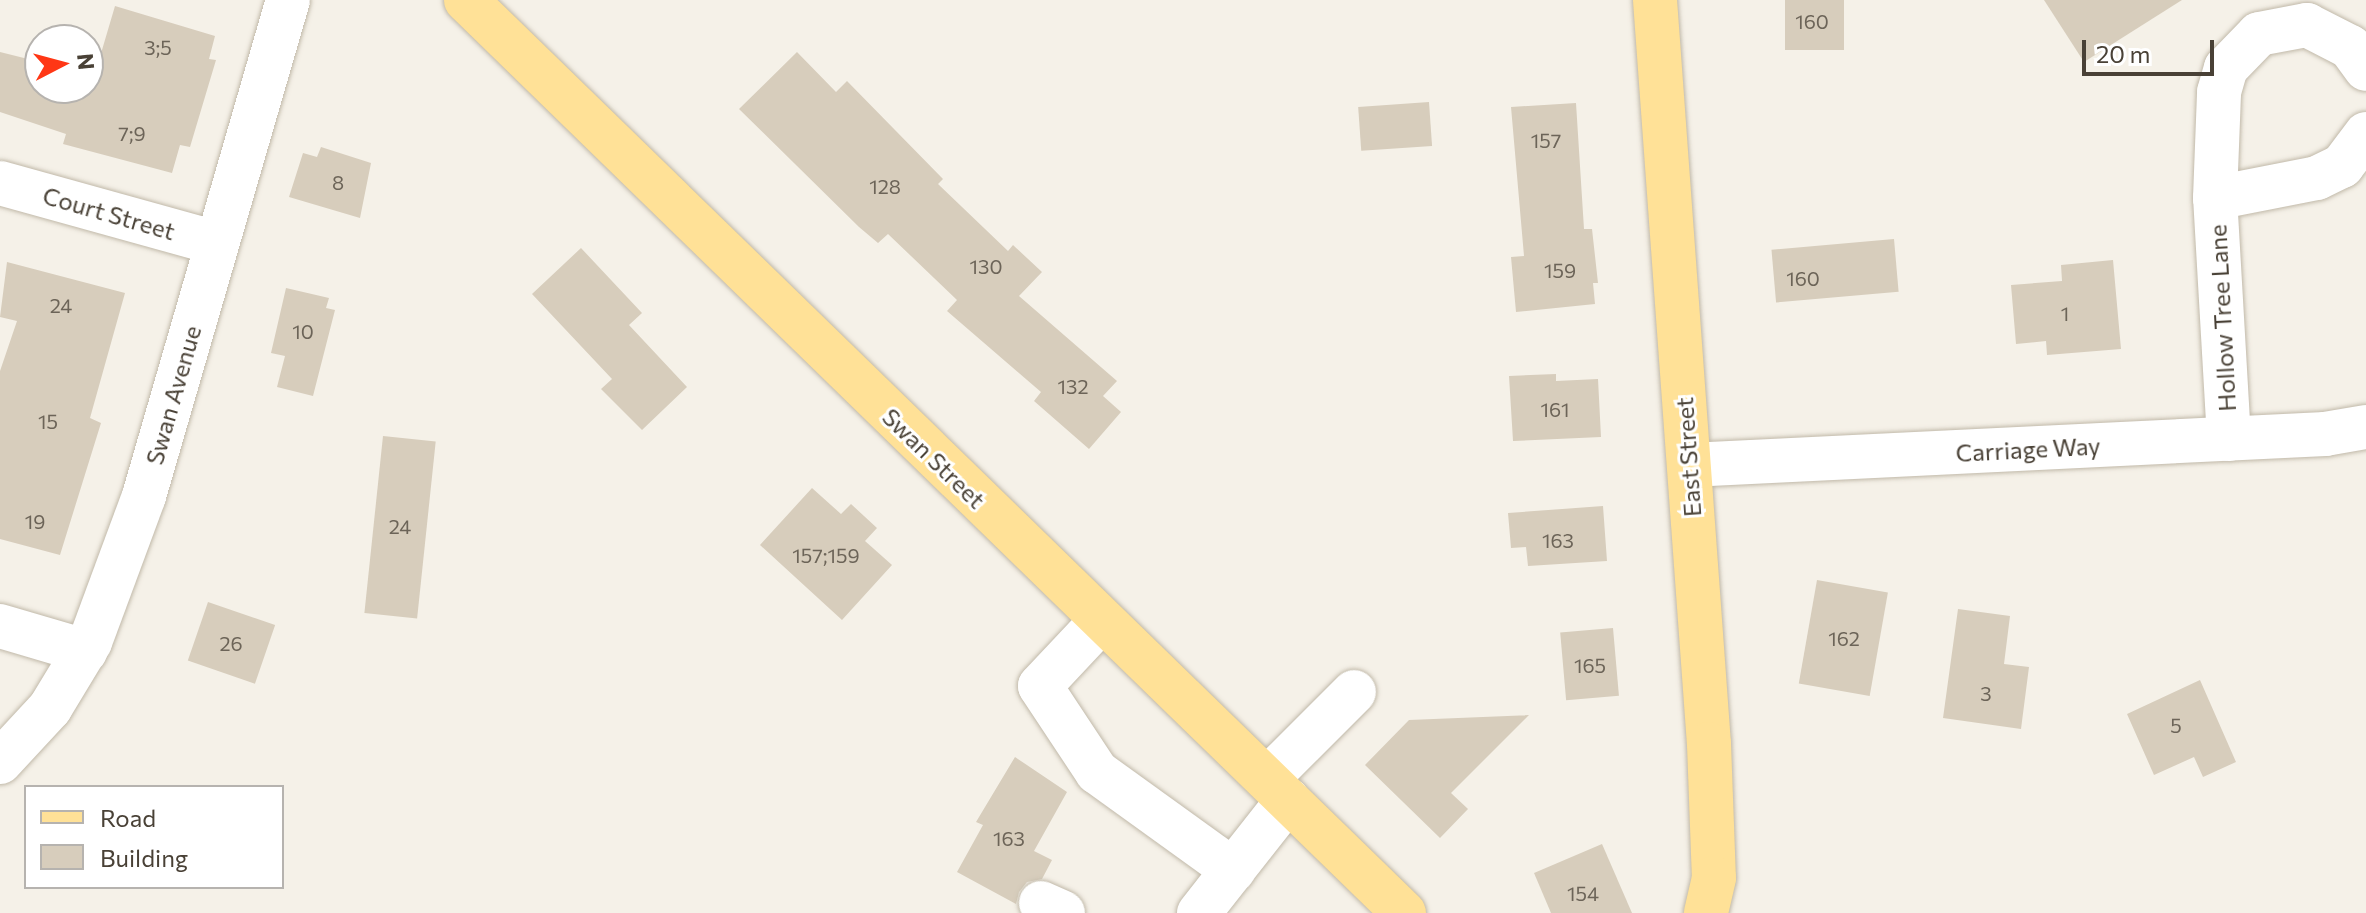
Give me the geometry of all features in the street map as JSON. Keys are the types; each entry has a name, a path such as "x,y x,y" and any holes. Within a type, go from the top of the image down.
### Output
{"main road":[{"name":"Swan Street","path":"466,0 1404,913"},
{"name":"East Street","path":"1655,0 1710,759 1714,878 1706,913"}],"street":[{"name":"Swan Avenue","path":"0,762 50,708 85,651 144,496 288,0"},
{"name":"Hollow Tree Lane","path":"2229,439 2215,198 2219,92 2240,48 2271,30 2307,25 2350,47 2366,69"},
{"name":"Hollow Tree Lane","path":"2215,198 2317,178 2342,166 2366,134"},
{"name":"Court Street","path":"0,183 217,243"},
{"name":"Carriage Way","path":"1689,465 2229,439 2366,427"},
{"path":"1101,621 1040,686 1097,772 1233,870"},
{"path":"0,626 85,651"},
{"path":"1199,913 1233,870 1278,789 1354,692"}],"building":[{"path":"1785,0 1844,0 1844,50 1785,50"},
{"path":"2044,0 2182,0 2084,62"},
{"path":"115,6 215,36 209,59 216,60 190,147 180,145 172,173 63,144 66,134 0,112 0,52 24,58 24,104 104,104 104,43"},
{"path":"797,52 836,92 847,81 943,179 938,184 1008,251 1013,245 1042,272 1019,296 1117,381 1103,396 1121,412 1089,449 1034,401 1041,392 947,311 957,300 888,234 878,243 859,227 739,109"},
{"path":"1429,102 1432,146 1361,151 1358,107"},
{"path":"1576,103 1584,229 1592,229 1598,283 1593,283 1595,304 1516,312 1511,257 1524,256 1511,107"},
{"path":"321,147 371,163 360,218 289,197 303,153 317,157"},
{"path":"1894,239 1899,292 1776,303 1771,250"},
{"path":"581,248 642,313 629,325 687,387 642,430 601,389 612,379 532,294"},
{"path":"2113,260 2121,349 2047,355 2046,341 2016,344 2011,285 2062,281 2061,265"},
{"path":"7,262 125,293 90,418 101,423 60,555 0,539 0,371 17,321 0,317"},
{"path":"286,288 329,298 326,308 335,310 313,396 277,387 285,356 271,353"},
{"path":"1556,374 1556,381 1598,379 1601,437 1513,441 1509,376"},
{"path":"383,436 436,442 417,619 364,613"},
{"path":"812,488 841,514 851,504 877,528 865,541 892,565 842,620 760,545"},
{"path":"1603,506 1607,561 1528,566 1526,547 1511,548 1508,513"},
{"path":"1817,580 1888,593 1870,696 1799,683"},
{"path":"208,602 275,625 255,684 188,661"},
{"path":"1958,609 2010,616 2004,664 2029,667 2021,729 1943,718"},
{"path":"1613,628 1619,696 1566,700 1560,633"},
{"path":"2200,680 2236,762 2203,777 2194,757 2154,775 2127,714"},
{"path":"1529,715 1451,793 1468,809 1440,838 1365,765 1409,720"},
{"path":"1015,757 1067,792 1034,851 1052,860 1042,879 1027,882 1019,892 1016,904 957,872 983,825 976,822"},
{"path":"1602,844 1632,913 1551,913 1534,873"}]}
